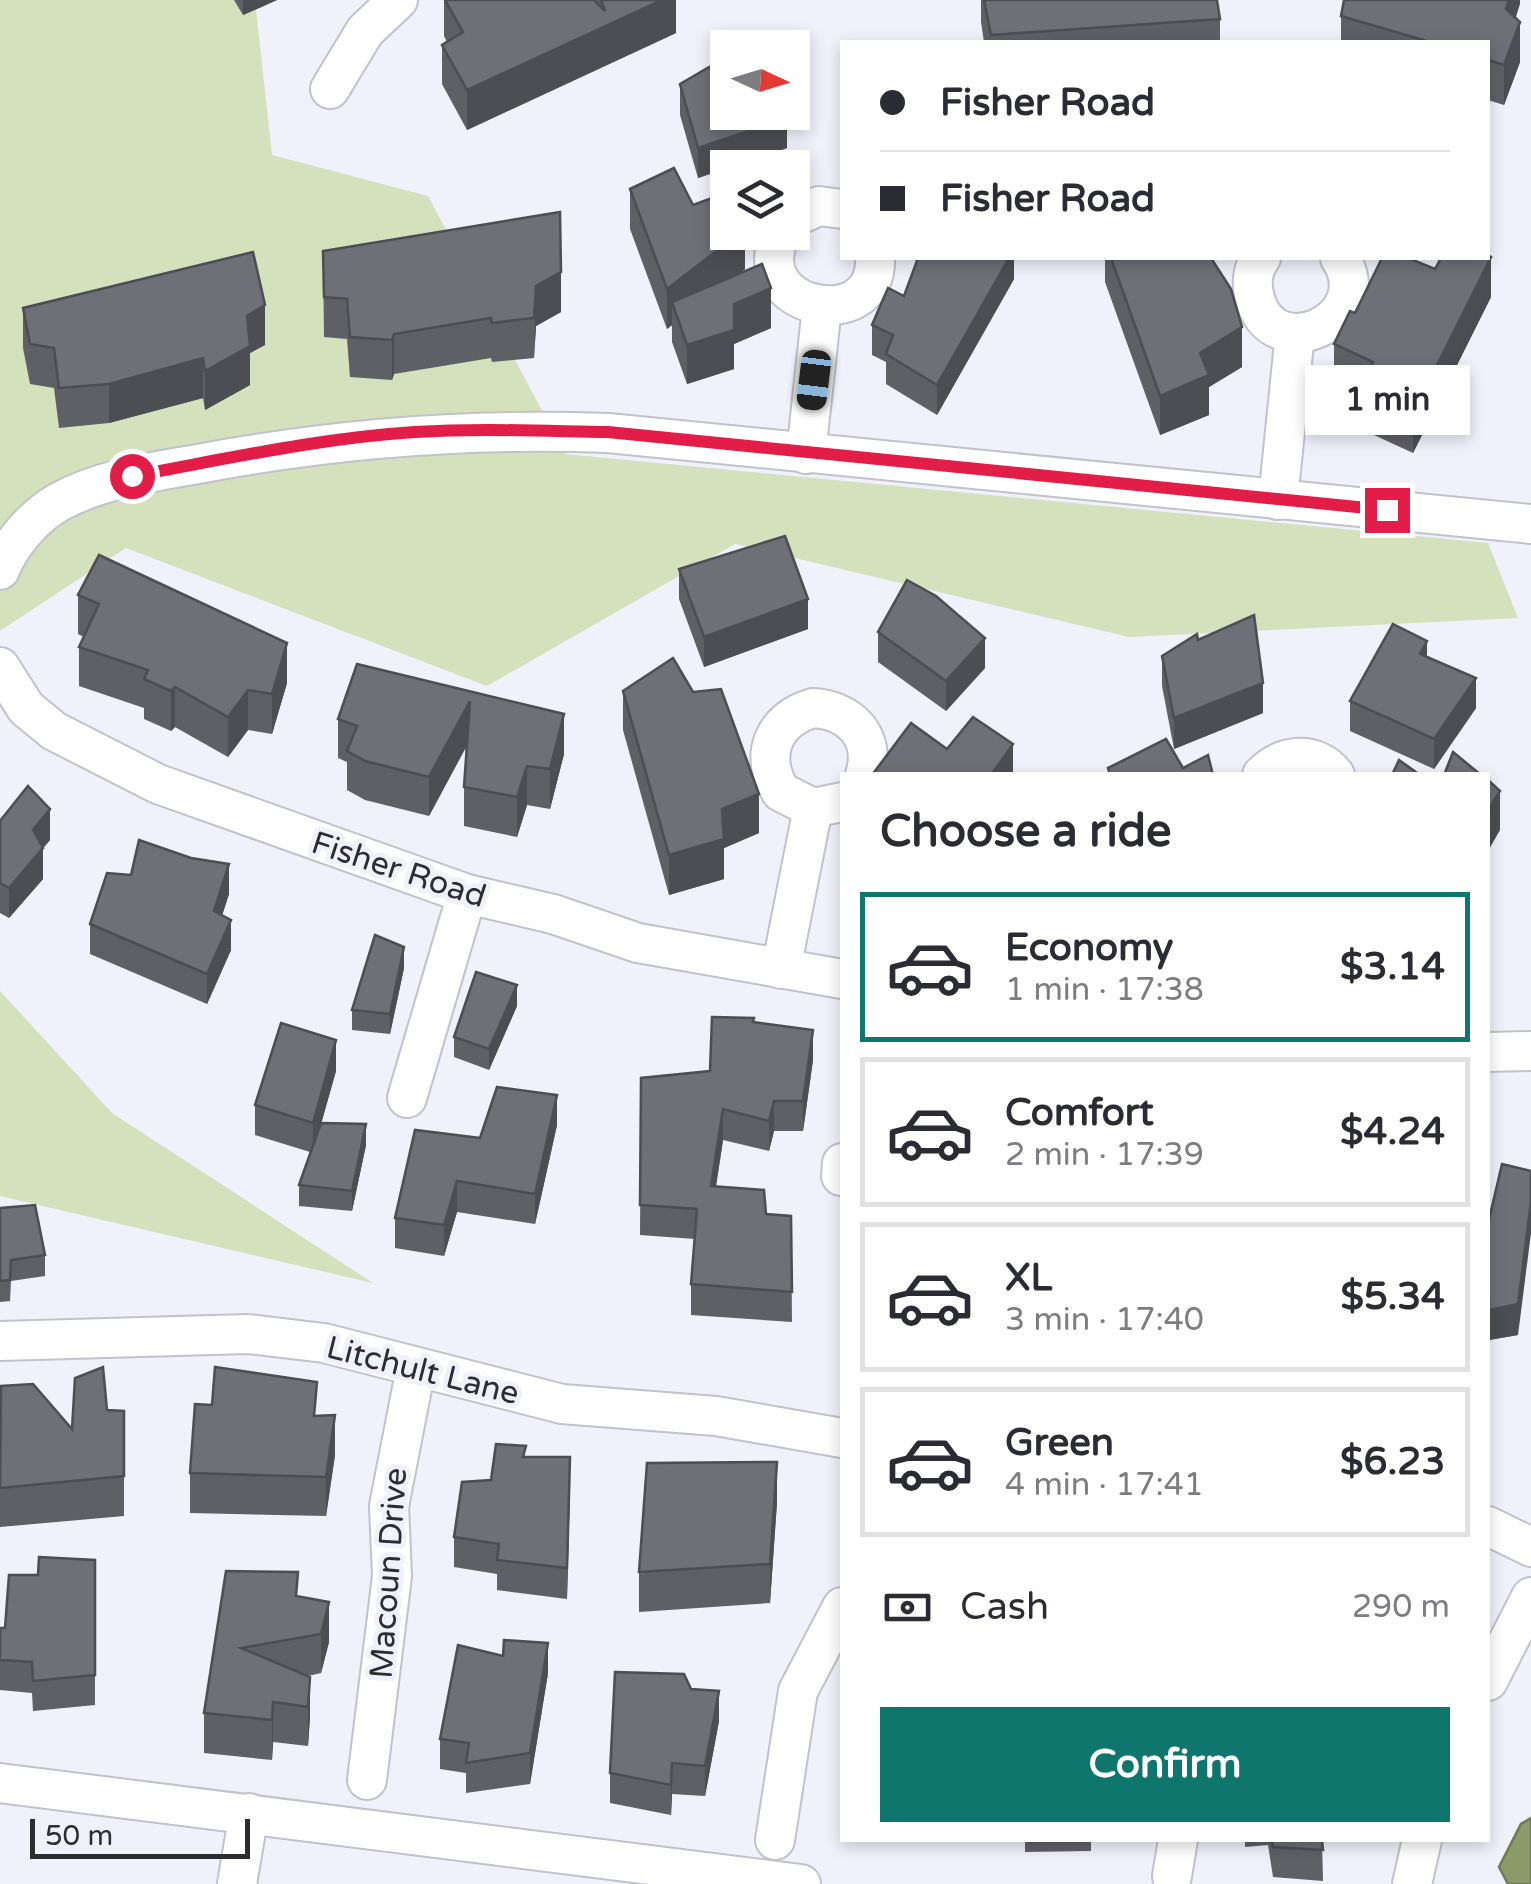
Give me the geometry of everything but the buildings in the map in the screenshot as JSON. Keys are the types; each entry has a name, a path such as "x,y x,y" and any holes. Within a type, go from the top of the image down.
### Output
{"street":[{"path":"330,88 365,30 398,0"},
{"path":"810,210 819,206 840,209"},
{"path":"777,250 774,260 784,286 804,303 822,307 842,304 863,291 872,276 875,260"},
{"path":"1260,260 1251,288 1258,310 1269,323 1295,333 1319,330 1341,313 1350,283 1341,260"},
{"path":"806,454 822,307"},
{"path":"1278,500 1295,333"},
{"path":"0,570 7,553 58,502 132,476 292,446 413,432 511,429 608,432 1531,524"},
{"name":"Fisher Road","path":"0,666 26,708 54,731 158,784 467,894 552,914 638,943 840,979"},
{"path":"781,970 828,805 782,792 768,760 771,742 781,725 797,712 830,709 858,726 868,754 866,772"},
{"path":"1265,772 1276,762 1294,757 1313,759 1331,772"},
{"path":"407,1098 467,894"},
{"path":"1490,1052 1531,1051"},
{"name":"Litchult Lane","path":"0,1341 248,1334 324,1343 562,1404 716,1416 840,1438"},
{"name":"Macoun Drive","path":"367,1780 392,1576 389,1506 416,1368"},
{"path":"1490,1527 1531,1547"},
{"path":"1490,1677 1531,1597"},
{"path":"776,1840 798,1691 840,1611"},
{"path":"0,1783 801,1884"},
{"path":"237,1884 249,1813"},
{"path":"1412,1884 1422,1842"}],"shaded area":[{"path":"0,0 255,0 272,155 428,196 565,454 1488,543 1518,618 1129,637 735,544 487,686 126,548 0,631"},
{"path":"0,991 112,1113 373,1283 0,1196"},
{"path":"1531,1818 1531,1884 1508,1884 1499,1867 1521,1824"}],"route":[{"path":"132,476 292,446 413,432 511,429 608,432 1387,510"}]}
